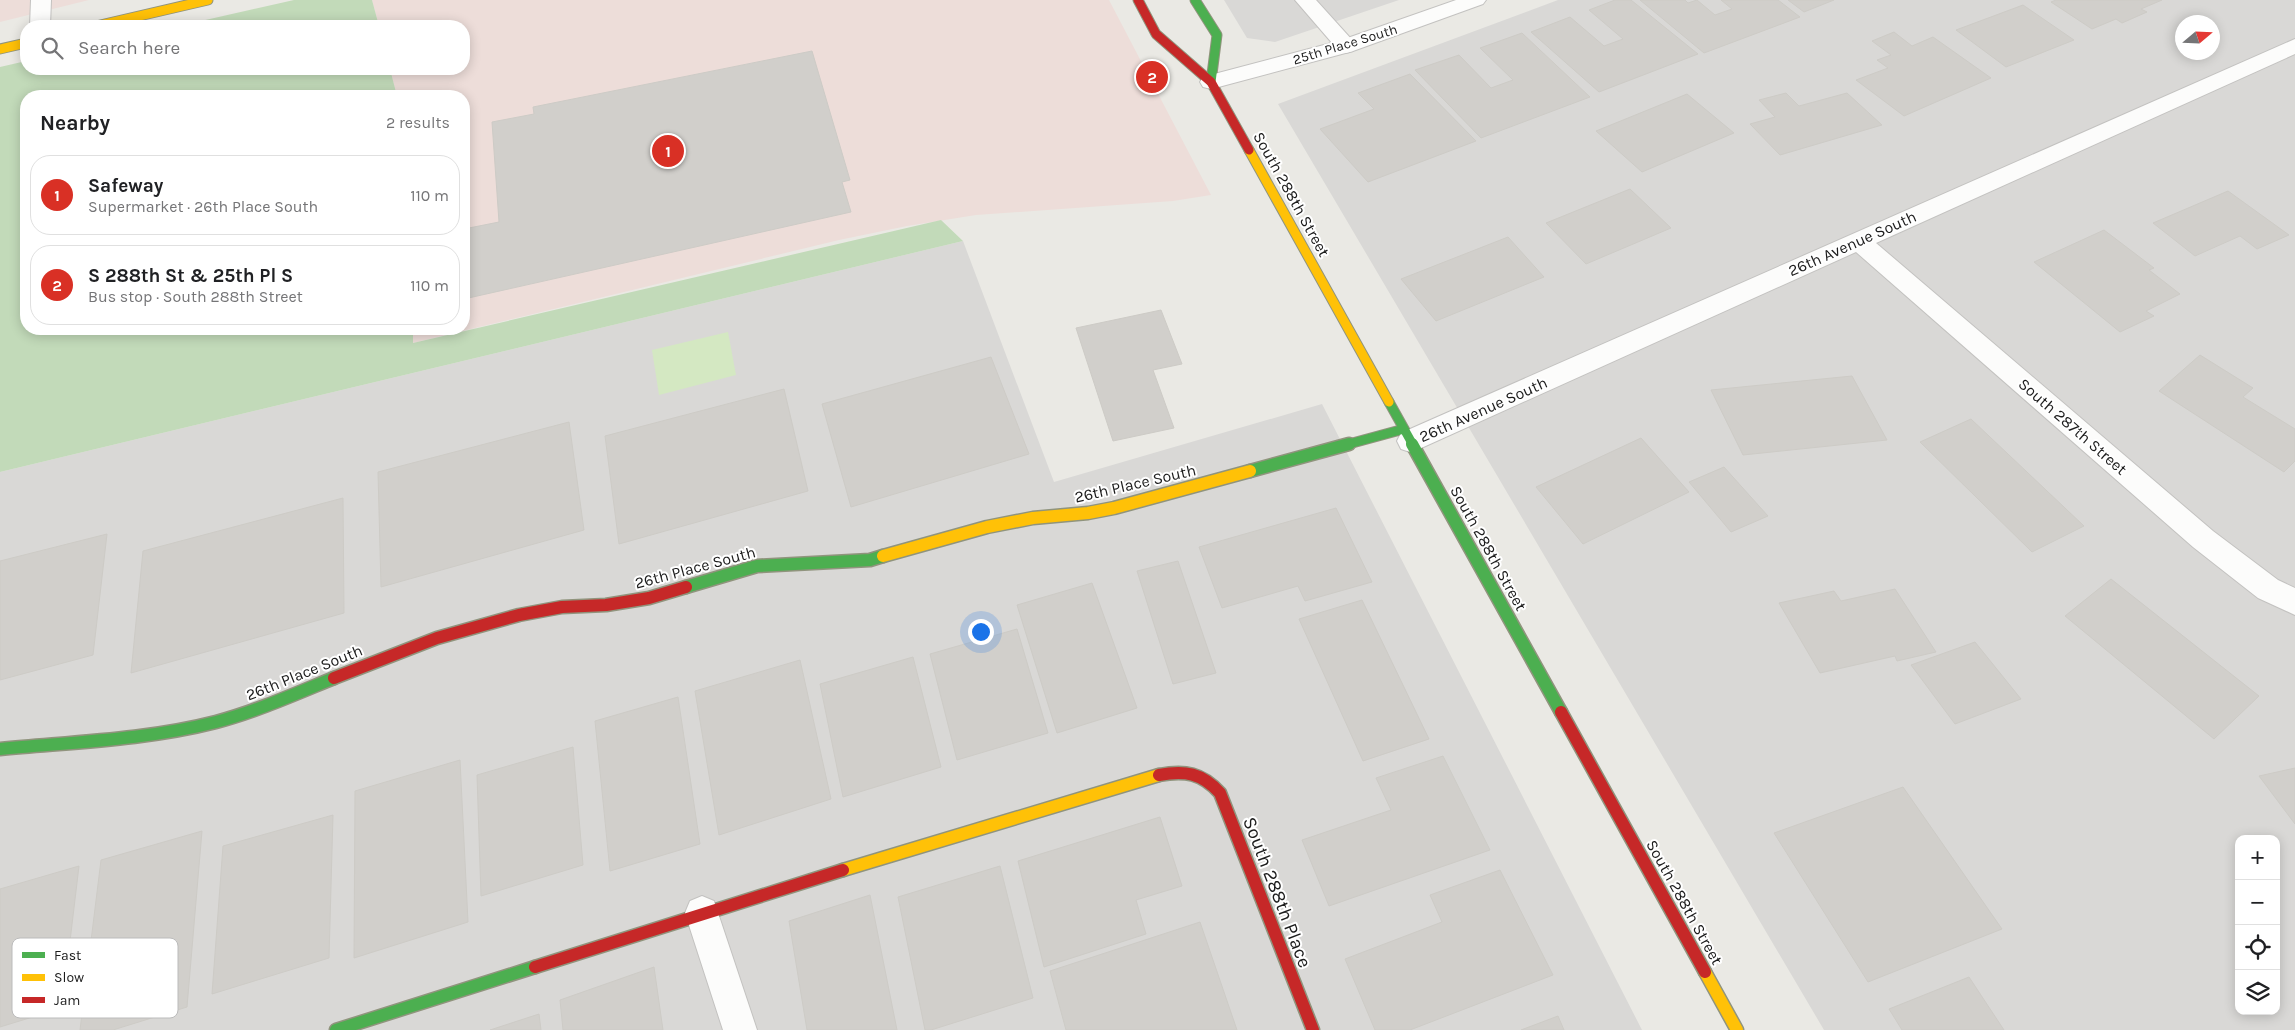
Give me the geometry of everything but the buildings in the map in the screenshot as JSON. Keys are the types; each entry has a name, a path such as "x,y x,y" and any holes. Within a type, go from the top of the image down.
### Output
{"street":[{"path":"40,20 41,0"},
{"path":"122,20 208,0"},
{"name":"South 288th Street","path":"1138,0 1156,34 1211,82 1737,1030"},
{"path":"1195,0 1217,35 1211,82"},
{"path":"1305,0 1346,46"},
{"name":"25th Place South","path":"1211,82 1346,46 1476,0"},
{"path":"0,49 20,44"},
{"name":"26th Avenue South","path":"1407,435 1456,422 1858,240 2295,46"},
{"name":"South 287th Street","path":"1858,240 2203,539 2268,589 2295,602"},
{"name":"26th Place South","path":"0,749 164,732 199,726 253,710 418,645 494,621 549,609 649,598 756,566 870,560 987,527 1033,518 1088,513 1114,508 1407,435"},
{"name":"South 288th Place","path":"702,913 1142,779 1176,771 1189,771 1212,781 1220,793 1313,1030"},
{"path":"336,1030 702,913 740,1030"}],"shaded area":[{"path":"0,0 89,0 0,22"},
{"path":"372,0 1109,0 1211,195 1173,201 976,215 907,226 839,240 470,329 470,90 395,90 392,75 470,75 470,20 377,20"},
{"path":"1224,0 1399,0 1275,42 1247,38"},
{"path":"1558,0 2295,0 2295,1030 1824,1030 1278,104"},
{"path":"963,241 1054,482 1322,404 1642,1030 0,1030 0,472"},
{"path":"413,335 446,335 413,343"}],"green space":[{"path":"294,0 372,0 377,20 206,20"},
{"path":"20,62 20,75 392,75 395,90 20,90 20,335 413,335 413,343 447,335 470,335 470,330 941,220 963,241 0,472 0,67"},
{"path":"728,332 736,375 659,395 652,350"}],"traffic: fast":[{"path":"1195,0 1217,35 1211,82"},
{"path":"1389,402 1561,712"},
{"path":"1250,471 1404,429"},
{"path":"686,587 757,566 870,560 883,556"},
{"path":"0,749 123,737 197,726 249,712 334,678"},
{"path":"336,1030 535,967"}],"traffic: slow":[{"path":"122,20 208,0"},
{"path":"0,49 20,44"},
{"path":"1249,150 1389,402"},
{"path":"883,556 987,527 1033,518 1088,513 1114,508 1250,471"},
{"path":"843,870 1159,775"},
{"path":"1705,972 1737,1030"}],"traffic: jam":[{"path":"1138,0 1156,34 1211,82 1249,150"},
{"path":"334,678 437,638 519,615 562,607 606,605 649,598 686,587"},
{"path":"1561,712 1705,972"},
{"path":"1159,775 1186,772 1200,776 1220,793 1313,1030"},
{"path":"535,967 843,870"}],"place":[{"name":"S 288th St & 25th Pl S","path":"1152,77"},
{"name":"Safeway","path":"668,151"}]}
